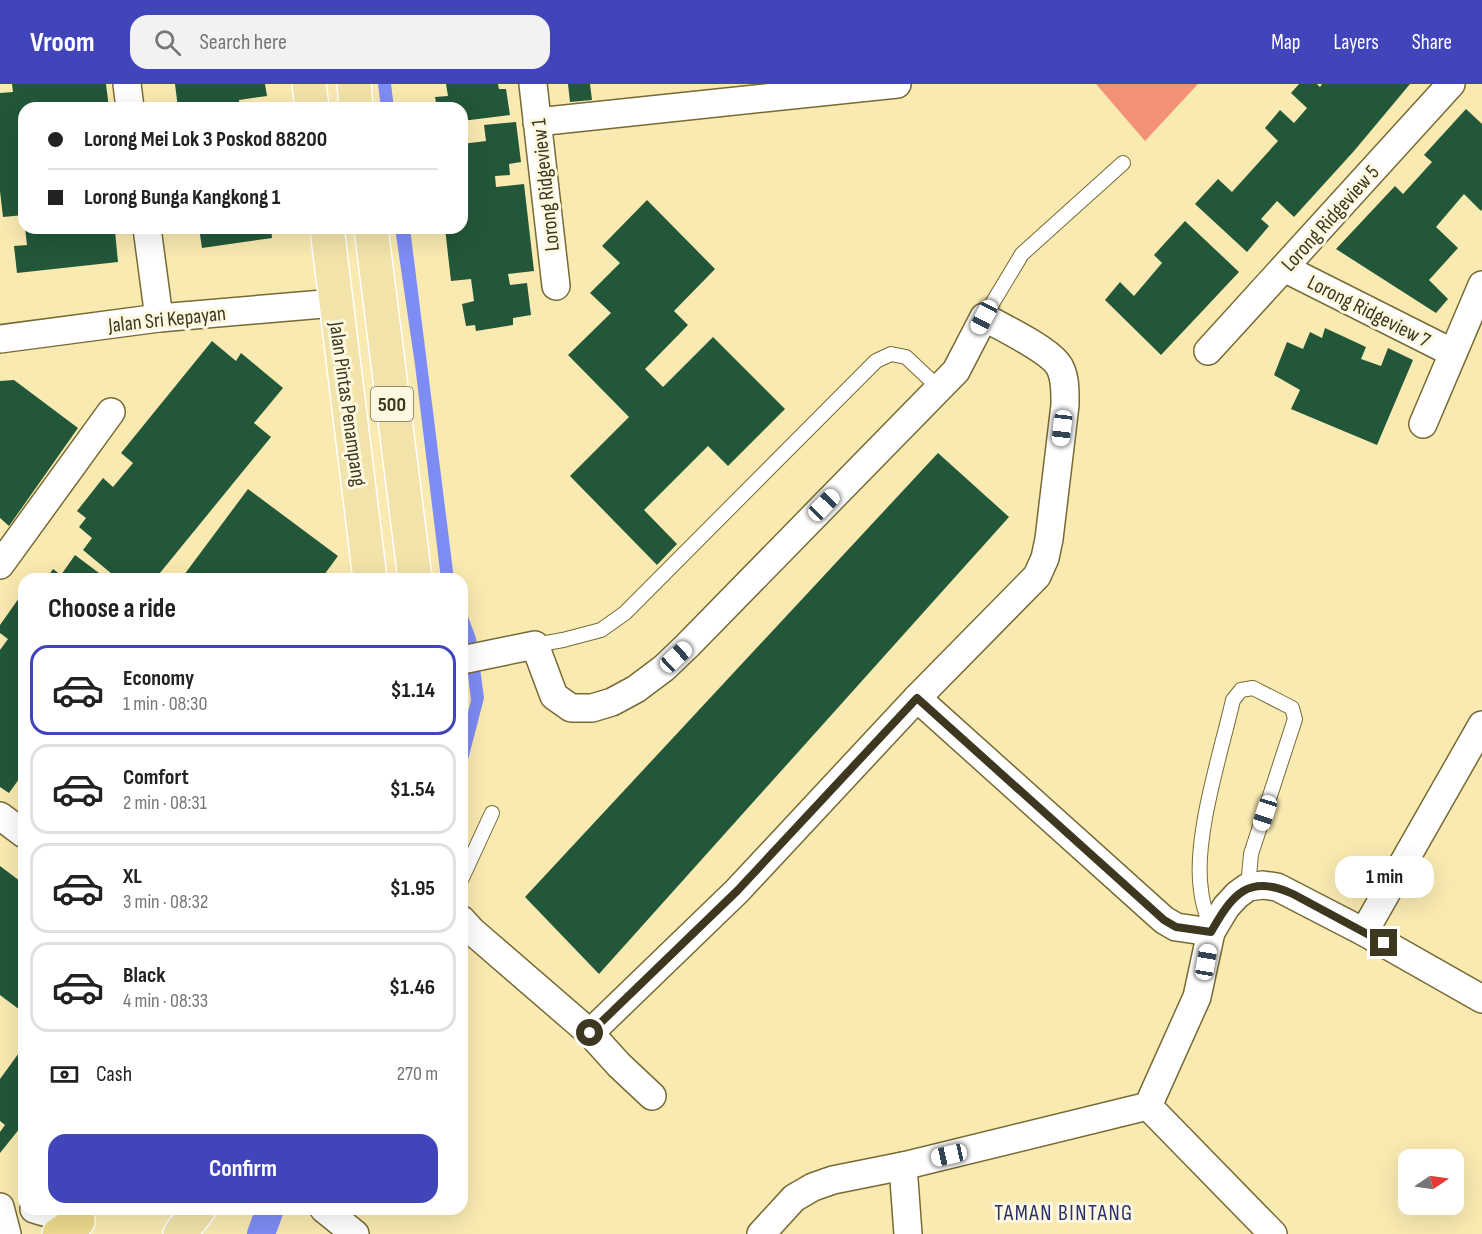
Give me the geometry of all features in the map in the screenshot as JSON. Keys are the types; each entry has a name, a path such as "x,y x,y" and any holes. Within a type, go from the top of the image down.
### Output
{"main road":[{"path":"309,84 311,102"},
{"path":"354,84 356,102"},
{"name":"Jalan Pintas Penampang","path":"328,234 369,573"},
{"name":"Jalan Pintas Penampang","path":"372,234 414,573"},
{"path":"180,1234 194,1215"}],"street":[{"path":"127,84 129,102"},
{"name":"Lorong Ridgeview 1","path":"533,84 556,286"},
{"path":"537,122 770,91 897,84"},
{"name":"Lorong Ridgeview 5","path":"1208,351 1451,84"},
{"path":"148,234 159,318"},
{"name":"Lorong Ridgeview 7","path":"1284,268 1454,353"},
{"path":"1423,424 1482,285"},
{"name":"Jalan Sri Kepayan","path":"0,339 159,318 335,303"},
{"path":"468,659 535,645 554,696 571,708 592,708 612,702 636,689 664,668 687,646 939,388 956,370 984,317 1043,352 1058,364 1065,384 1065,405 1049,539 1045,558 1037,576 917,698 737,891 590,1033"},
{"path":"0,565 111,412"},
{"path":"917,698 1164,920 1176,927 1211,932"},
{"path":"1364,932 1482,725"},
{"path":"0,816 18,830"},
{"path":"1148,1106 1197,997 1211,932 1226,907 1248,887 1263,885 1277,887 1364,932 1482,999"},
{"path":"468,927 590,1033 652,1096"},
{"path":"761,1234 794,1198 813,1187 833,1180 903,1166 1148,1106"},
{"path":"1148,1106 1274,1234"},
{"path":"903,1166 908,1234"},
{"path":"0,1198 18,1204"},
{"path":"0,1207 7,1234"},
{"path":"331,1215 355,1234"}],"lane":[{"path":"984,317 1022,254 1123,163"},
{"path":"535,645 600,630 625,613 876,361 891,354 906,357 939,388"},
{"path":"1211,932 1201,890 1199,868 1201,845 1233,700 1241,690 1253,688 1292,708 1295,719 1251,854 1248,887"},
{"path":"468,865 492,813"}],"shaded area":[{"path":"1096,84 1198,84 1145,141"}],"water":[{"path":"378,84 391,84 393,102 380,102"},
{"path":"396,234 411,234 453,573 440,573 415,365"},
{"path":"468,616 476,638 484,698 468,760 468,712 471,700 468,675"}],"building":[{"path":"12,84 106,84 108,102 18,102 18,216 3,217 0,191 0,93 13,92"},
{"path":"175,84 265,84 267,96 239,100 239,102 177,102"},
{"path":"446,84 498,84 499,89 506,89 510,115 468,120 468,102 436,102 435,97 448,96"},
{"path":"568,84 590,84 592,100 570,102"},
{"path":"1299,84 1317,84 1320,87 1322,84 1410,84 1354,151 1294,217 1277,201 1261,219 1269,226 1247,252 1195,204 1218,179 1232,192 1278,141 1265,128 1280,110 1294,123 1307,108 1291,93"},
{"path":"1466,109 1482,124 1482,209 1481,211 1464,194 1436,227 1458,248 1429,280 1448,299 1436,313 1336,249 1395,186 1403,194 1432,162 1424,155"},
{"path":"516,122 521,162 509,164 510,175 495,176 496,187 524,184 534,271 508,274 510,285 527,283 531,315 513,318 513,325 476,331 475,325 466,326 462,304 474,301 471,279 451,281 446,234 468,234 468,143 486,141 484,125"},
{"path":"647,200 715,269 674,311 688,325 645,369 663,387 713,337 785,409 728,466 708,446 644,510 677,544 657,565 570,476 629,417 568,355 611,313 590,293 620,263 602,246"},
{"path":"1185,221 1239,272 1161,355 1105,300 1120,282 1134,296 1162,263 1154,255"},
{"path":"26,234 115,234 118,262 17,273 14,246 27,245"},
{"path":"200,234 272,234 272,238 202,248"},
{"path":"1325,328 1366,347 1361,359 1381,366 1388,348 1413,360 1377,445 1291,409 1300,390 1274,375 1287,342 1303,349 1310,332 1322,338"},
{"path":"212,341 236,361 241,353 283,388 254,423 271,437 160,573 111,573 83,550 92,538 79,527 86,518 77,511 103,478 113,487 133,463 121,453"},
{"path":"14,380 78,428 9,526 0,518 0,381"},
{"path":"938,453 1009,517 599,974 525,897"},
{"path":"248,489 338,556 325,573 185,573"},
{"path":"75,555 99,573 62,573"},
{"path":"18,600 18,780 9,793 0,787 0,650 8,639 0,633 0,625"},
{"path":"0,866 18,880 18,1008 0,995"},
{"path":"18,1054 18,1130 0,1153 0,1132 5,1125 0,1121 0,1079"}],"waterway":[{"path":"261,1234 268,1215"}],"district":[{"name":"TAMAN BINTANG","path":"1064,1212"}],"route":[{"path":"590,1033 737,891 917,698 1164,920 1176,927 1211,932 1226,907 1237,895 1248,887 1263,885 1277,887 1293,894 1384,943"}]}
